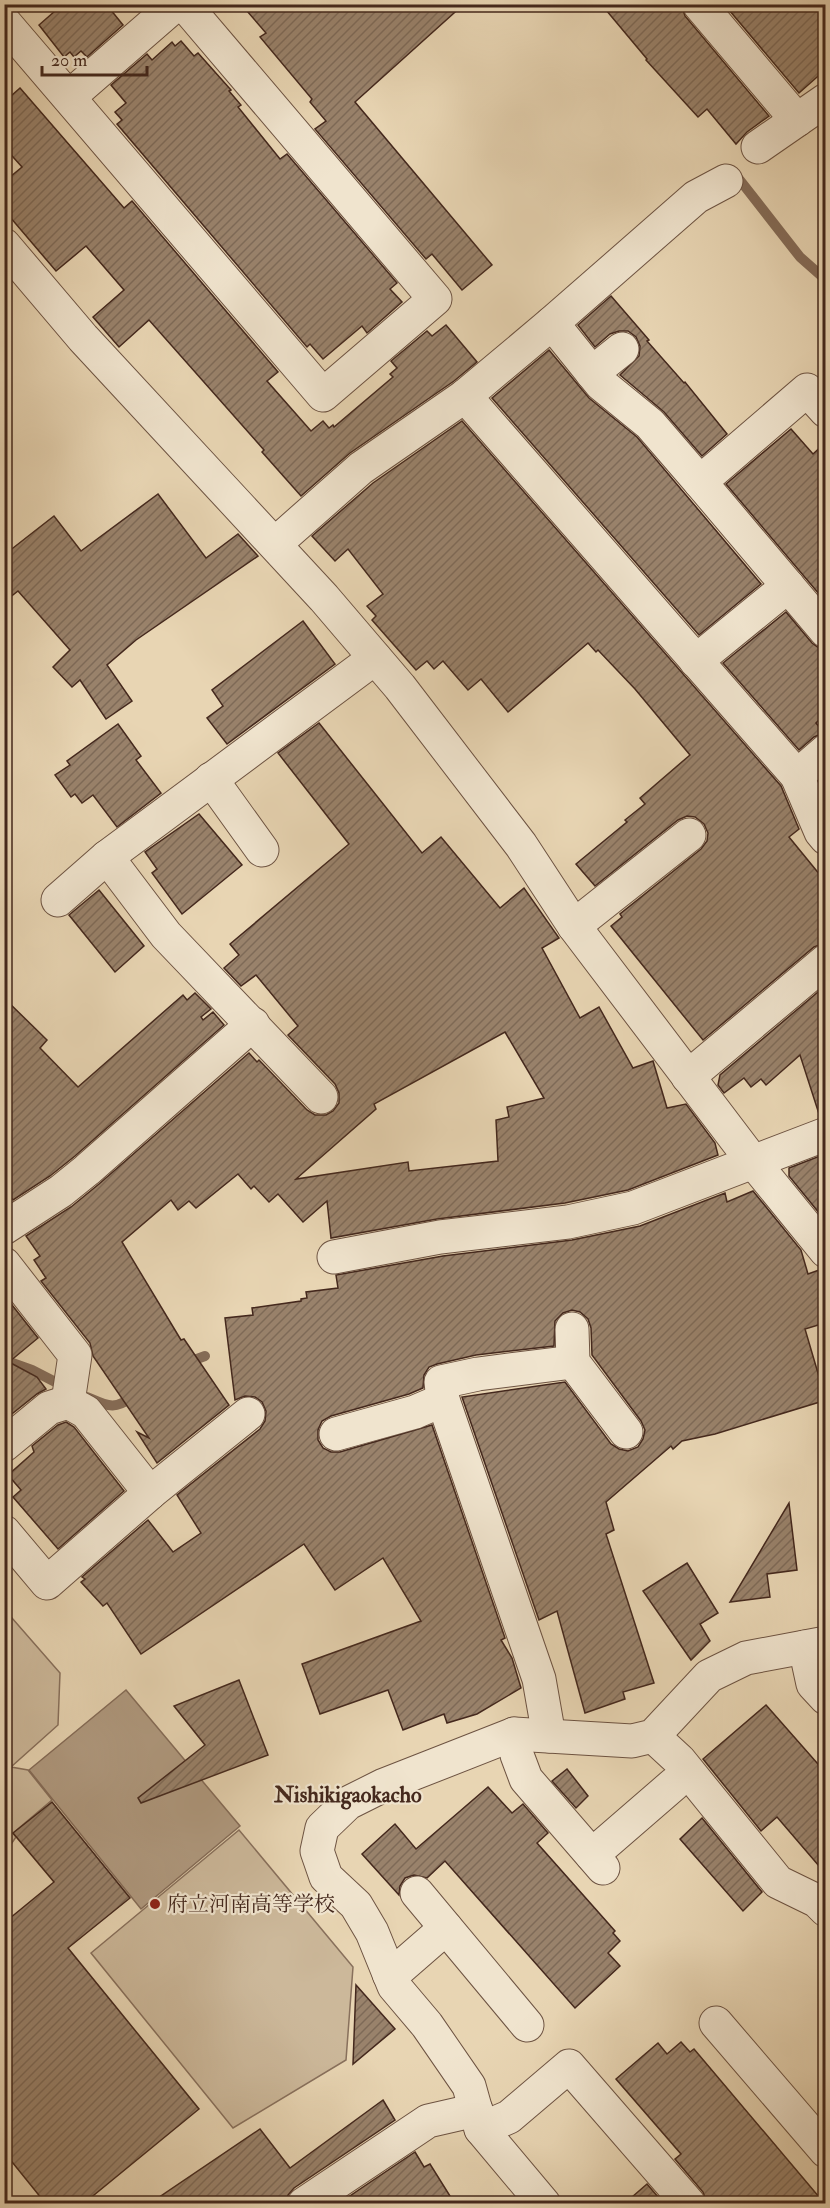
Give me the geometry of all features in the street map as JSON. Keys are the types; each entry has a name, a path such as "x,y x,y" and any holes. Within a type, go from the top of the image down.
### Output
{"street":[{"path":"4,12 13,4"},
{"path":"69,97 176,4"},
{"path":"4,22 322,394 435,299 184,4"},
{"path":"699,4 797,120"},
{"path":"758,147 825,100"},
{"path":"275,544 362,468 465,396 696,197 726,181"},
{"path":"4,244 83,338 275,544 375,658 521,845 574,926 688,1077 825,1251"},
{"path":"552,323 601,384 650,424 825,631"},
{"path":"592,373 622,349"},
{"path":"700,482 807,390 824,406"},
{"path":"465,396 797,776 825,838"},
{"path":"696,661 788,586"},
{"path":"58,900 107,857 375,658"},
{"path":"797,776 825,751"},
{"path":"211,779 262,850"},
{"path":"574,926 689,835"},
{"path":"107,857 166,935 321,1097"},
{"path":"688,1077 825,962"},
{"path":"4,1228 61,1191 87,1170 253,1024"},
{"path":"334,1257 440,1237 568,1222 633,1208 825,1134"},
{"path":"4,1264 75,1355 70,1393 4,1445"},
{"path":"572,1329 573,1362 626,1432"},
{"path":"549,1736 539,1679 443,1400 441,1382 478,1374 573,1362"},
{"path":"70,1393 150,1493"},
{"path":"336,1434 416,1412 443,1400"},
{"path":"4,1532 48,1584 150,1493 248,1414"},
{"path":"544,2204 478,2120 469,2086 427,2025 394,1986 372,1932 356,1905 326,1877 317,1851 322,1828 348,1803 384,1785 514,1734 632,1742 653,1736 709,1676 746,1658 815,1645 813,1684 825,1698"},
{"path":"514,1734 517,1755 526,1779 598,1861 674,1784"},
{"path":"653,1736 679,1760 778,1882 818,1901 825,1910"},
{"path":"417,1893 527,2025"},
{"path":"389,1974 400,1968 446,1928"},
{"path":"716,2023 825,2148"},
{"path":"303,2204 428,2121 478,2120 509,2116 569,2066 689,2204"}],"shaded area":[{"path":"5,1610 60,1673 58,1725 11,1767 28,1770 52,1800 13,1833 16,1837 5,1853"},
{"path":"126,1690 240,1826 141,1909 29,1770"},
{"path":"239,1830 353,1967 346,2060 233,2128 91,1953"}],"building":[{"path":"63,4 106,4 123,25 87,57 81,51 74,57 70,52 64,57 39,25"},
{"path":"241,4 464,4 355,102 492,265 462,290 432,254 426,259 315,129 326,121 310,102 312,99 260,37 266,33"},
{"path":"601,4 681,4 685,16 769,116 747,132 736,144 707,109 698,117 646,60"},
{"path":"724,4 825,4 825,70 799,93"},
{"path":"181,41 194,56 198,53 231,90 229,91 241,105 238,107 280,159 287,154 397,283 390,289 402,302 367,333 362,326 323,359 310,344 307,347 117,124 122,120 115,112 126,103 111,85 147,54 152,60 172,42 175,46"},
{"path":"20,88 124,208 132,201 278,372 267,381 311,431 323,421 329,428 333,425 334,427 393,377 390,374 397,368 391,361 427,331 432,336 446,325 477,362 454,381 350,453 301,496 262,452 264,450 149,320 119,347 93,317 124,290 86,246 56,271 4,210 4,182 22,167 4,147 4,102"},
{"path":"611,296 727,434 702,456 664,412 620,375 639,356 640,346 636,337 628,331 619,331 610,334 595,347 578,325"},
{"path":"549,350 589,398 637,437 761,584 699,635 492,398"},
{"path":"462,421 781,786 799,829 789,837 825,881 825,943 814,947 703,1040 611,926 622,917 620,914 701,849 707,841 708,833 704,824 695,817 687,816 678,820 595,886 576,864 627,822 625,820 645,804 640,798 690,755 635,689 598,650 596,652 588,643 508,712 481,679 468,690 443,661 434,669 427,661 416,670 372,620 376,616 367,606 383,594 348,549 335,561 312,536 373,483"},
{"path":"791,429 813,454 825,443 825,601 726,484"},
{"path":"158,494 206,558 238,534 258,556 136,640 107,665 132,701 106,719 80,680 72,687 53,667 70,650 18,591 4,602 4,555 54,516 81,551"},
{"path":"786,612 812,643 825,649 825,714 816,723 824,733 814,737 799,750 723,663"},
{"path":"303,621 335,664 227,744 207,718 223,706 212,690"},
{"path":"319,723 422,853 441,837 500,908 524,888 559,938 542,948 580,1018 599,1007 633,1068 653,1061 667,1108 686,1104 715,1143 718,1155 628,1190 565,1203 437,1219 331,1238 327,1201 303,1222 278,1194 269,1202 254,1186 251,1189 238,1174 196,1208 189,1201 178,1210 171,1200 122,1242 181,1340 184,1339 229,1405 157,1463 137,1432 149,1438 93,1356 90,1343 41,1281 46,1278 34,1260 40,1256 26,1236 71,1207 249,1053 257,1062 259,1060 307,1110 315,1115 326,1115 333,1111 339,1103 339,1093 335,1084 288,1035 298,1026 256,975 241,986 224,968 239,955 230,944 349,844 278,753","holes":["505,1032 544,1098 507,1107 509,1117 496,1120 498,1161 409,1171 408,1162 296,1179 376,1109 374,1104"]},
{"path":"118,724 141,756 136,760 161,793 117,827 93,795 82,803 75,794 71,797 55,775 70,765 67,761"},
{"path":"199,814 242,865 182,914 152,873 157,869 145,852"},
{"path":"99,890 144,946 115,972 69,915"},
{"path":"825,986 825,1113 819,1114 800,1055 766,1085 761,1079 751,1087 744,1078 724,1093 718,1085 720,1075"},
{"path":"195,993 211,1009 201,1017 203,1020 213,1012 224,1025 75,1156 50,1176 13,1200 4,1189 4,998 47,1040 40,1048 78,1087 183,995 187,1000"},
{"path":"825,1154 825,1212 820,1214 789,1176 789,1168"},
{"path":"753,1191 801,1250 808,1274 819,1270 825,1295 825,1323 805,1329 825,1397 821,1398 823,1401 715,1434 682,1441 673,1449 671,1446 606,1502 614,1530 606,1534 654,1683 623,1692 625,1699 585,1713 557,1611 539,1620 462,1397 565,1382 611,1444 628,1451 638,1447 645,1430 641,1421 592,1355 591,1328 588,1319 580,1312 572,1310 563,1313 555,1321 554,1346 476,1355 437,1364 429,1367 424,1375 423,1388 331,1416 322,1421 318,1430 318,1440 323,1448 331,1452 340,1452 432,1425 505,1638 501,1640 512,1658 521,1688 477,1714 447,1723 444,1714 403,1730 388,1690 320,1714 302,1664 421,1621 383,1558 335,1590 304,1544 141,1654 107,1603 103,1606 81,1582 85,1579 82,1577 148,1520 173,1552 201,1533 177,1495 260,1429 265,1421 266,1411 262,1402 255,1397 245,1396 235,1400 225,1318 253,1315 252,1308 301,1301 307,1298 306,1292 338,1288 336,1275 443,1256 572,1240 640,1226 725,1193 727,1202"},
{"path":"12,1305 38,1338 9,1362 37,1377 46,1389 8,1417 4,1413 4,1310"},
{"path":"66,1422 74,1427 124,1491 58,1549 13,1497 21,1490 8,1475 34,1452 32,1446 58,1425"},
{"path":"789,1503 797,1570 767,1574 770,1597 730,1602"},
{"path":"687,1563 718,1613 700,1624 710,1641 691,1660 643,1591"},
{"path":"239,1680 268,1755 141,1803 138,1798 205,1745 174,1706"},
{"path":"766,1705 825,1772 825,1873 777,1817 761,1831 703,1759"},
{"path":"567,1769 588,1796 576,1808 552,1781"},
{"path":"488,1787 512,1813 523,1804 548,1833 537,1843 615,1931 613,1933 620,1941 608,1953 620,1966 575,2008 445,1861 427,1878 414,1875 405,1878 400,1886 399,1895 362,1854 395,1824 416,1849"},
{"path":"52,1802 130,1898 68,1948 199,2109 83,2204 46,2204 4,2152 4,1923 54,1882 13,1833"},
{"path":"702,1818 762,1892 743,1911 680,1839"},
{"path":"356,1985 395,2029 353,2064"},
{"path":"681,2042 690,2052 694,2049 825,2204 707,2204 703,2192 675,2159 681,2154 616,2079 658,2043 667,2054"},
{"path":"383,2100 395,2120 294,2188 288,2195 286,2204 149,2204 260,2129 290,2168"},
{"path":"415,2152 424,2167 430,2164 455,2204 338,2204"},
{"path":"647,2184 664,2204 624,2204"}],"waterway":[{"path":"739,179 800,257 826,280"},
{"path":"186,1363 205,1356"},
{"path":"4,1360 32,1370 67,1388"},
{"path":"87,1397 111,1406 135,1396"}],"place":[{"name":"府立河南高等学校","path":"155,1904"}],"district":[{"name":"Nishikigaokacho","path":"348,1794"}]}
